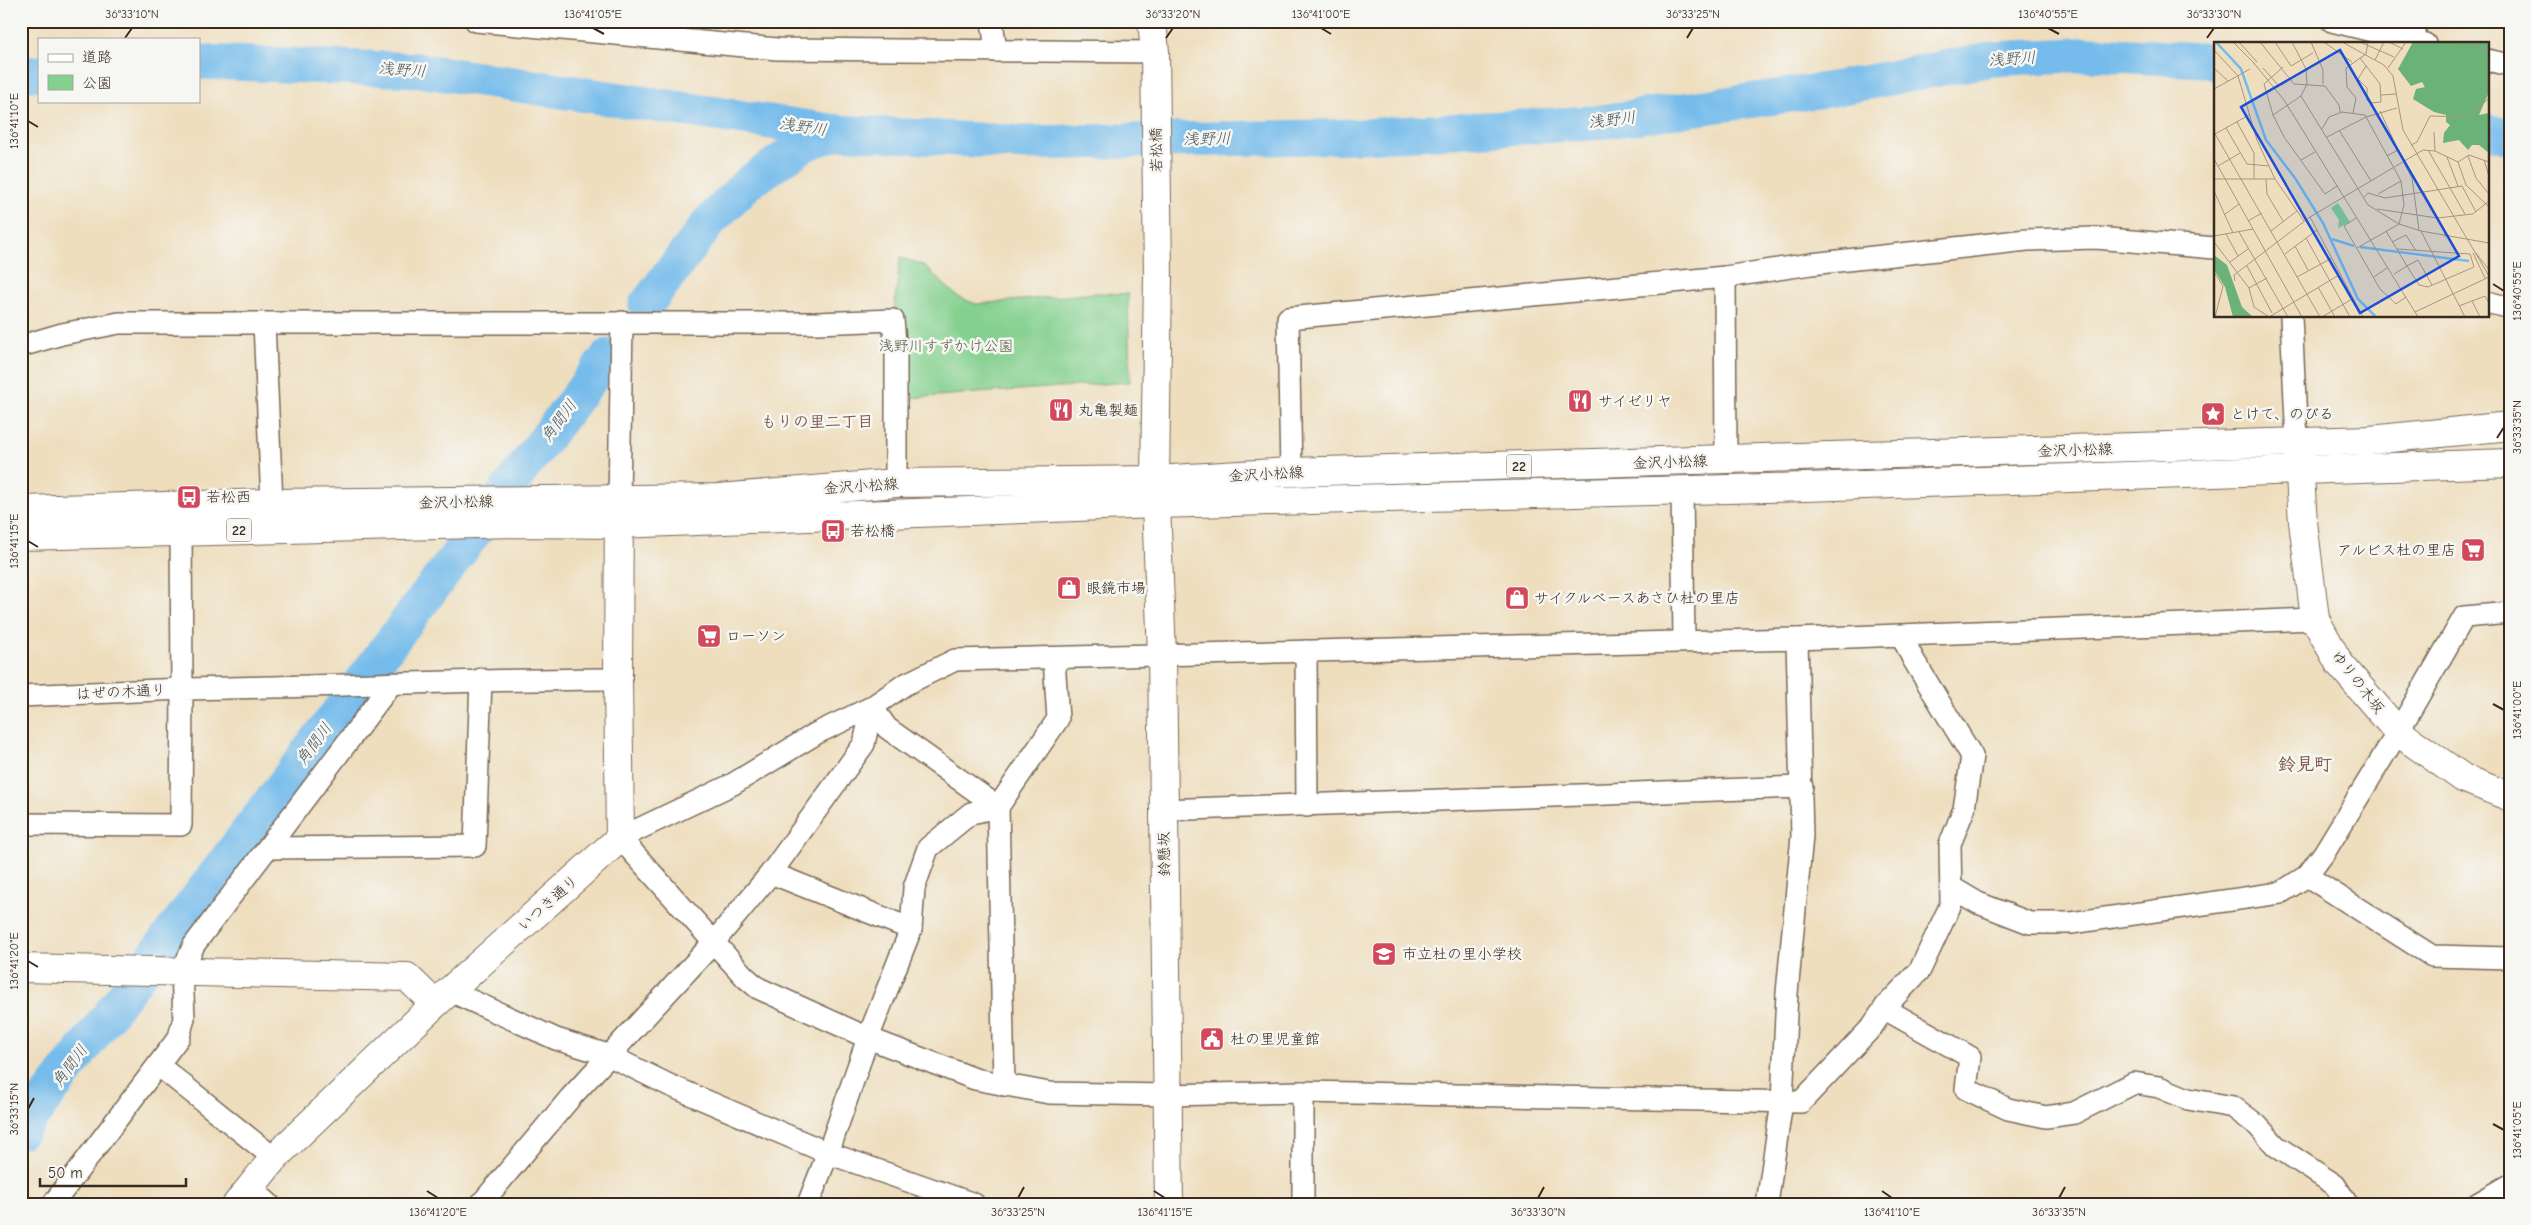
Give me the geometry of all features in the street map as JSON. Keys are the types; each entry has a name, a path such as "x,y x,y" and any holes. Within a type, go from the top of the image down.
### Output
{"main road":[{"name":"若松橋","path":"1152,21 1155,62 1158,227 1155,492"},
{"name":"金沢小松線","path":"619,512 719,498 896,483 1155,492 1291,472 2370,440 2510,426"},
{"name":"ゆりの木坂","path":"2297,442 2315,620 2339,663 2398,732 2463,778 2510,797"},
{"name":"金沢小松線","path":"21,536 181,531 464,514 619,512 1155,492 1682,490 2510,463"},
{"name":"鈴懸坂","path":"1155,492 1162,654 1169,1204"},
{"name":"金沢小松線","path":"21,510 272,503 464,514"},
{"path":"619,512 618,679 620,838"},
{"name":"いつき通り","path":"252,1198 274,1158 442,998 620,838"},
{"path":"21,968 407,977 442,998"}],"street":[{"path":"476,21 662,30 777,49 996,50 1155,62"},
{"path":"992,21 996,50"},
{"path":"2332,21 2418,35"},
{"path":"2488,60 2510,65"},
{"path":"1291,472 1288,318 1726,278 1812,264 2027,240 2096,238 2214,248"},
{"path":"1726,278 1726,460"},
{"path":"2488,302 2510,308"},
{"path":"2291,318 2297,442"},
{"path":"21,346 62,334 119,323 817,323 893,320 896,352 896,483"},
{"path":"619,512 622,322"},
{"path":"264,323 272,503"},
{"path":"1682,490 1684,641"},
{"name":"はぜの木通り","path":"21,696 182,689 181,531"},
{"path":"1951,887 1978,903 2030,923 2071,923 2280,893 2307,876 2324,853 2398,732 2464,617 2510,613"},
{"path":"1902,636 1912,659 1972,756 1964,809 1950,844 1950,904 1920,970 1886,1006 1871,1028 1801,1102 1302,1092 1167,1095 1049,1093 1004,1085 975,1078 868,1038 758,988 745,977 620,838 733,784 817,733 872,707 904,685 955,660 1054,659 1162,654 1902,636 2315,620"},
{"path":"1767,1204 1782,1102 1787,994 1802,836 1796,639"},
{"path":"1306,651 1306,806"},
{"path":"1004,1085 998,807 1058,719 1054,659"},
{"path":"268,848 475,846 481,679"},
{"path":"21,824 181,825 182,689 344,686 481,679 618,679"},
{"path":"53,1204 179,1038 182,1025 172,971 268,848 384,684"},
{"path":"872,707 887,728 998,807"},
{"path":"481,1204 608,1055 714,942 771,873 864,744 872,707"},
{"path":"1163,810 1802,787"},
{"path":"808,1204 868,1038 911,929 914,888 928,848 971,813 998,807"},
{"path":"771,873 911,929"},
{"path":"2307,876 2432,956 2510,958"},
{"path":"442,998 556,1039 608,1055 669,1085 828,1153 974,1204"},
{"path":"1886,1006 1894,1014 1970,1058 1966,1089 2008,1109 2046,1117 2074,1113 2134,1083 2158,1086 2188,1100 2233,1107 2257,1125 2276,1146 2335,1185 2347,1204"},
{"path":"158,1065 274,1158"},
{"path":"1302,1092 1304,1204"},
{"path":"2477,1204 2510,1185"}],"green space":[{"name":"浅野川すずかけ公園","path":"900,257 923,265 958,297 976,304 1097,293 1128,294 1130,382 896,399 893,320"}],"waterway":[{"name":"浅野川","path":"200,62 418,70 838,132 1026,143 1361,136 1593,123 1832,89 1992,59 2097,54 2203,60 2214,63"},
{"name":"浅野川","path":"21,75 38,73"},
{"name":"浅野川","path":"2488,131 2510,137"},
{"name":"角間川","path":"646,305 711,220 748,183 805,144 838,132"},
{"name":"角間川","path":"21,1131 608,356"}],"place":[{"name":"サイゼリヤ","path":"1580,401"},
{"name":"丸亀製麺","path":"1061,410"},
{"name":"とけて、のびる","path":"2213,414"},
{"name":"若松西","path":"189,497"},
{"name":"若松橋","path":"833,531"},
{"name":"アルビス杜の里店","path":"2473,550"},
{"name":"眼鏡市場","path":"1069,588"},
{"name":"サイクルベースあさひ杜の里店","path":"1517,598"},
{"name":"ローソン","path":"709,636"},
{"name":"市立杜の里小学校","path":"1384,954"},
{"name":"杜の里児童館","path":"1212,1039"}],"district":[{"name":"もりの里二丁目","path":"817,422"},
{"name":"鈴見町","path":"2305,764"}]}
